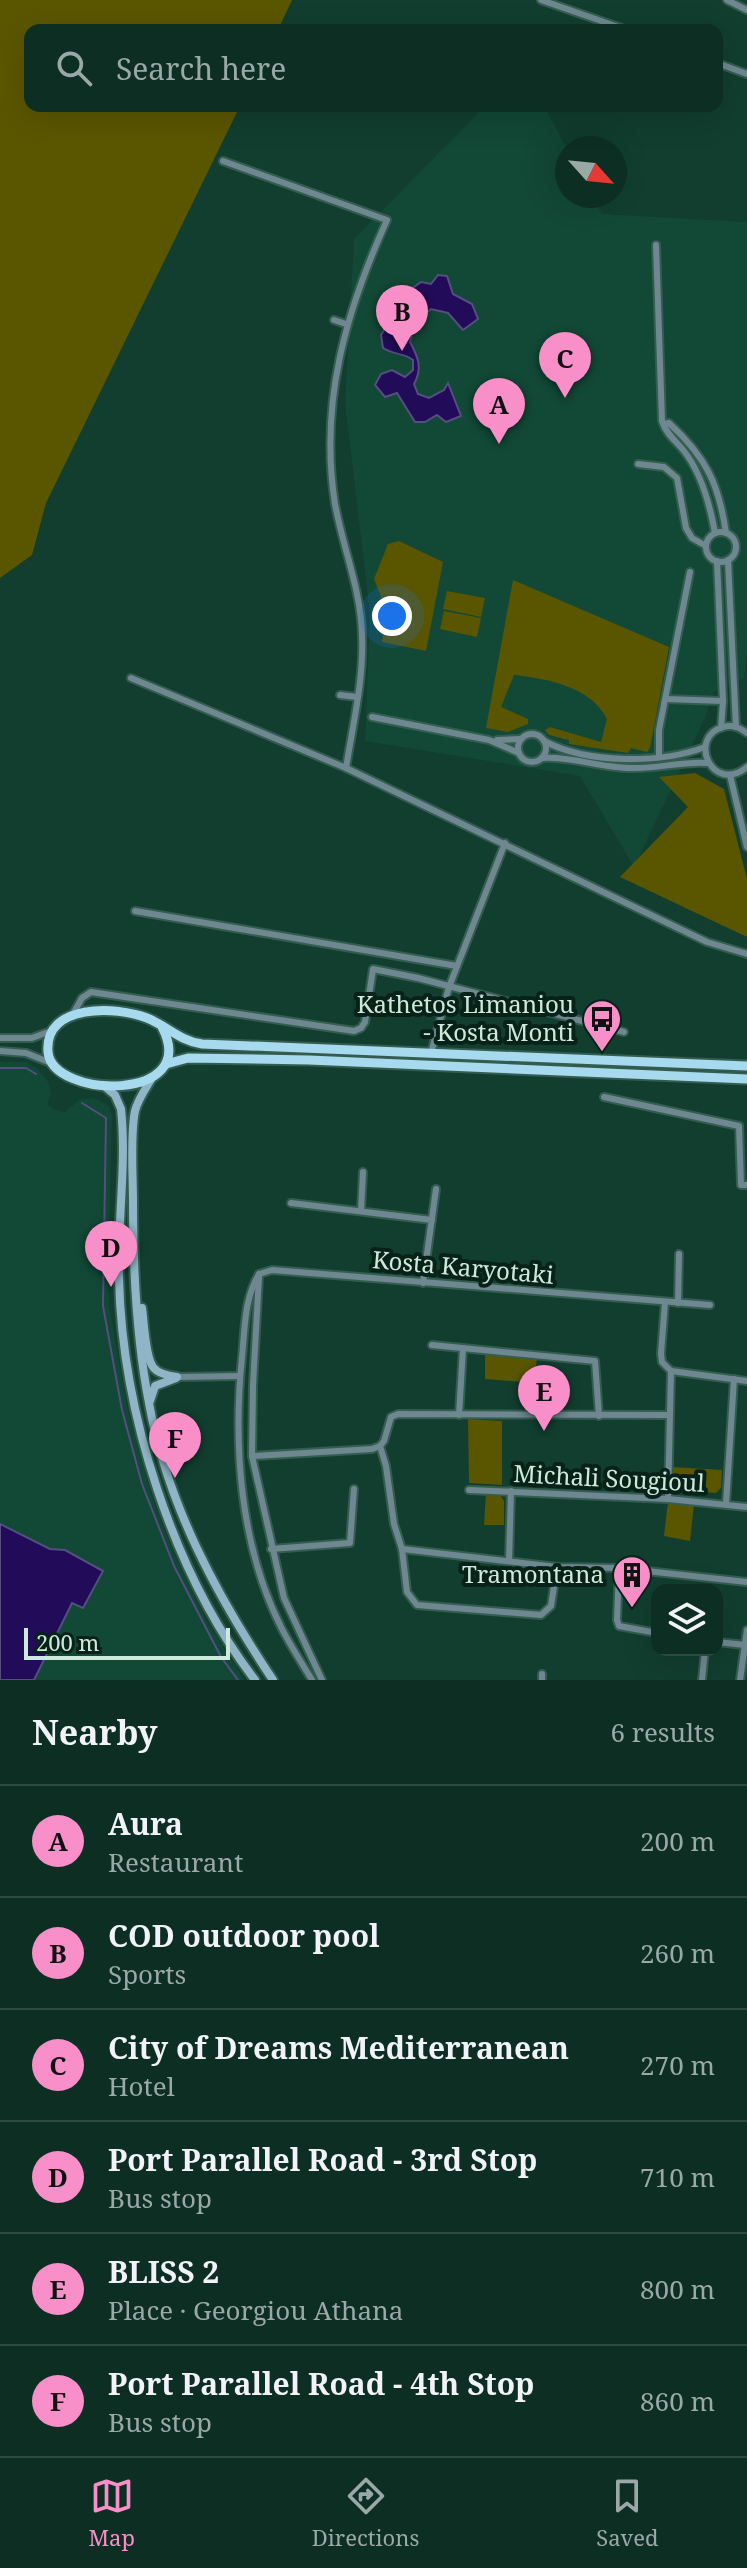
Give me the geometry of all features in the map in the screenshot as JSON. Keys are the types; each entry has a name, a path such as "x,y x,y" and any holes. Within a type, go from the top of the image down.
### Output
{"main road":[{"path":"152,1078 131,1085 103,1084 66,1077 51,1063 48,1047 53,1030 73,1014 112,1012 145,1017 190,1043 747,1066"},
{"path":"162,1027 169,1048 166,1064"},
{"path":"273,1680 233,1619 201,1556 180,1509 149,1406 133,1265 135,1111 152,1078 166,1064 188,1058 747,1079"},
{"path":"103,1084 115,1095 121,1109 121,1314 127,1372 150,1466 168,1520 207,1604 255,1680"},
{"path":"133,1265 149,1355 154,1367 177,1377"},
{"path":"149,1406 155,1386 177,1377"}],"street":[{"path":"541,0 552,1 611,24"},
{"path":"727,0 747,10"},
{"path":"723,65 747,74"},
{"path":"223,161 387,220 363,274 346,324 334,387 334,495 360,609 361,665 346,768"},
{"path":"656,245 664,429 686,453 709,500 715,533"},
{"path":"334,320 346,324"},
{"path":"664,424 669,423 692,445 718,489 726,533 734,540 736,547 728,560 717,561 707,554 706,546 715,533 726,533"},
{"path":"638,464 664,467 677,478 686,528 692,538 706,546"},
{"path":"728,560 736,727"},
{"path":"717,561 723,701 721,728"},
{"path":"659,757 659,730 690,572"},
{"path":"131,678 346,768 707,942 747,954"},
{"path":"340,695 357,697"},
{"path":"666,699 723,701"},
{"path":"372,717 489,740 519,753 529,762 553,757 606,768 635,769 708,763"},
{"path":"747,733 736,727 721,728 712,733 705,747 708,763 715,770 730,775 747,768"},
{"path":"489,740 521,739 535,734 556,747 635,759 705,747"},
{"path":"519,753 521,739"},
{"path":"542,758 546,748 544,741"},
{"path":"730,775 747,847"},
{"path":"431,1053 449,987 505,843"},
{"path":"135,911 457,966"},
{"path":"73,1014 82,998 91,992 354,1031 365,1022 373,969 624,1032"},
{"path":"99,995 112,1012"},
{"path":"0,1038 32,1038 53,1030"},
{"path":"0,1051 26,1053 51,1063"},
{"path":"604,1097 739,1126 741,1185 747,1185"},
{"path":"361,1211 363,1172"},
{"path":"423,1283 436,1189"},
{"path":"291,1203 432,1220"},
{"path":"678,1303 679,1254"},
{"name":"Kosta Karyotaki","path":"259,1274 272,1270 710,1305"},
{"path":"259,1274 248,1297 236,1428 243,1495 259,1570 280,1626 312,1680"},
{"path":"259,1274 252,1456 284,1598 322,1680"},
{"path":"665,1302 661,1354 662,1362 671,1371 747,1381"},
{"path":"432,1345 595,1361 599,1416"},
{"path":"459,1415 463,1348"},
{"path":"668,1499 671,1371"},
{"path":"177,1377 240,1376"},
{"path":"726,1504 734,1379"},
{"path":"252,1456 372,1449 384,1441 391,1417 398,1414 670,1415"},
{"path":"380,1446 394,1524 402,1549 407,1592 417,1605 541,1615 551,1606 557,1567"},
{"path":"271,1549 350,1543 354,1489"},
{"name":"Michali Sougioul","path":"469,1490 668,1499 747,1507"},
{"path":"509,1561 511,1491"},
{"path":"402,1549 557,1567 619,1568 747,1582"},
{"path":"619,1568 619,1626 651,1632"},
{"path":"272,1603 284,1598"},
{"path":"740,1680 747,1630"},
{"path":"723,1643 745,1645"},
{"path":"702,1680 704,1656"}],"shaded area":[{"path":"0,0 292,0 281,24 24,24 24,112 237,112 46,503 32,555 0,578"},
{"path":"479,112 547,112 560,136 555,136 555,208 599,208 602,214 747,222 747,653 744,678 714,692 705,718 634,867 580,776 365,741 370,613 345,403 354,239"},
{"path":"438,275 447,276 453,294 472,304 478,319 463,330 448,313 431,309 415,323 410,342 418,363 414,384 418,394 429,398 444,390 448,383 461,416 446,422 437,415 425,422 415,422 397,393 385,397 375,385 381,374 392,370 405,377 413,370 413,360 383,348 381,335 386,327 409,322 413,318 414,309 408,301 410,290 421,282 431,284"},
{"path":"399,541 443,562 426,651 382,642 386,610 374,579 388,544"},
{"path":"513,580 669,647 647,752 631,748 628,753 569,744 569,740 549,735 545,730 550,727 601,742 607,719 590,699 567,686 514,675 501,707 528,719 528,724 508,732 486,728"},
{"path":"447,591 485,598 481,617 443,609"},
{"path":"444,611 481,618 477,637 440,629"},
{"path":"695,773 724,789 747,879 747,937 620,877 688,807 659,777"},
{"path":"0,1062 26,1062 37,1068 48,1082 51,1094 47,1105 64,1113 79,1100 93,1098 109,1106 112,1116 109,1306 128,1411 153,1500 174,1554 205,1618 244,1680 34,1680 72,1602 83,1608 65,1550 51,1550 0,1524"},
{"path":"485,1351 537,1355 535,1383 485,1379"},
{"path":"468,1419 502,1421 502,1485 469,1483"},
{"path":"672,1467 722,1470 721,1488 716,1493 676,1490 672,1484"},
{"path":"486,1493 500,1495 504,1501 504,1525 484,1525"},
{"path":"668,1501 694,1504 690,1541 664,1536"},
{"path":"0,1524 50,1549 65,1550 103,1571 83,1608 72,1603 34,1680 0,1680"}],"waterway":[{"path":"0,1068 26,1068 36,1074"},
{"path":"82,1103 106,1118 103,1306 122,1410 142,1484 174,1566 221,1657 238,1680"}],"place":[{"name":"COD outdoor pool","path":"402,351"},
{"name":"City of Dreams Mediterranean","path":"565,398"},
{"name":"Aura","path":"499,444"},
{"name":"Kathetos Limaniou - Kosta Monti","path":"602,1053"},
{"name":"Port Parallel Road - 3rd Stop","path":"111,1287"},
{"name":"BLISS 2","path":"544,1431"},
{"name":"Port Parallel Road - 4th Stop","path":"175,1478"},
{"name":"Tramontana","path":"632,1609"}]}
